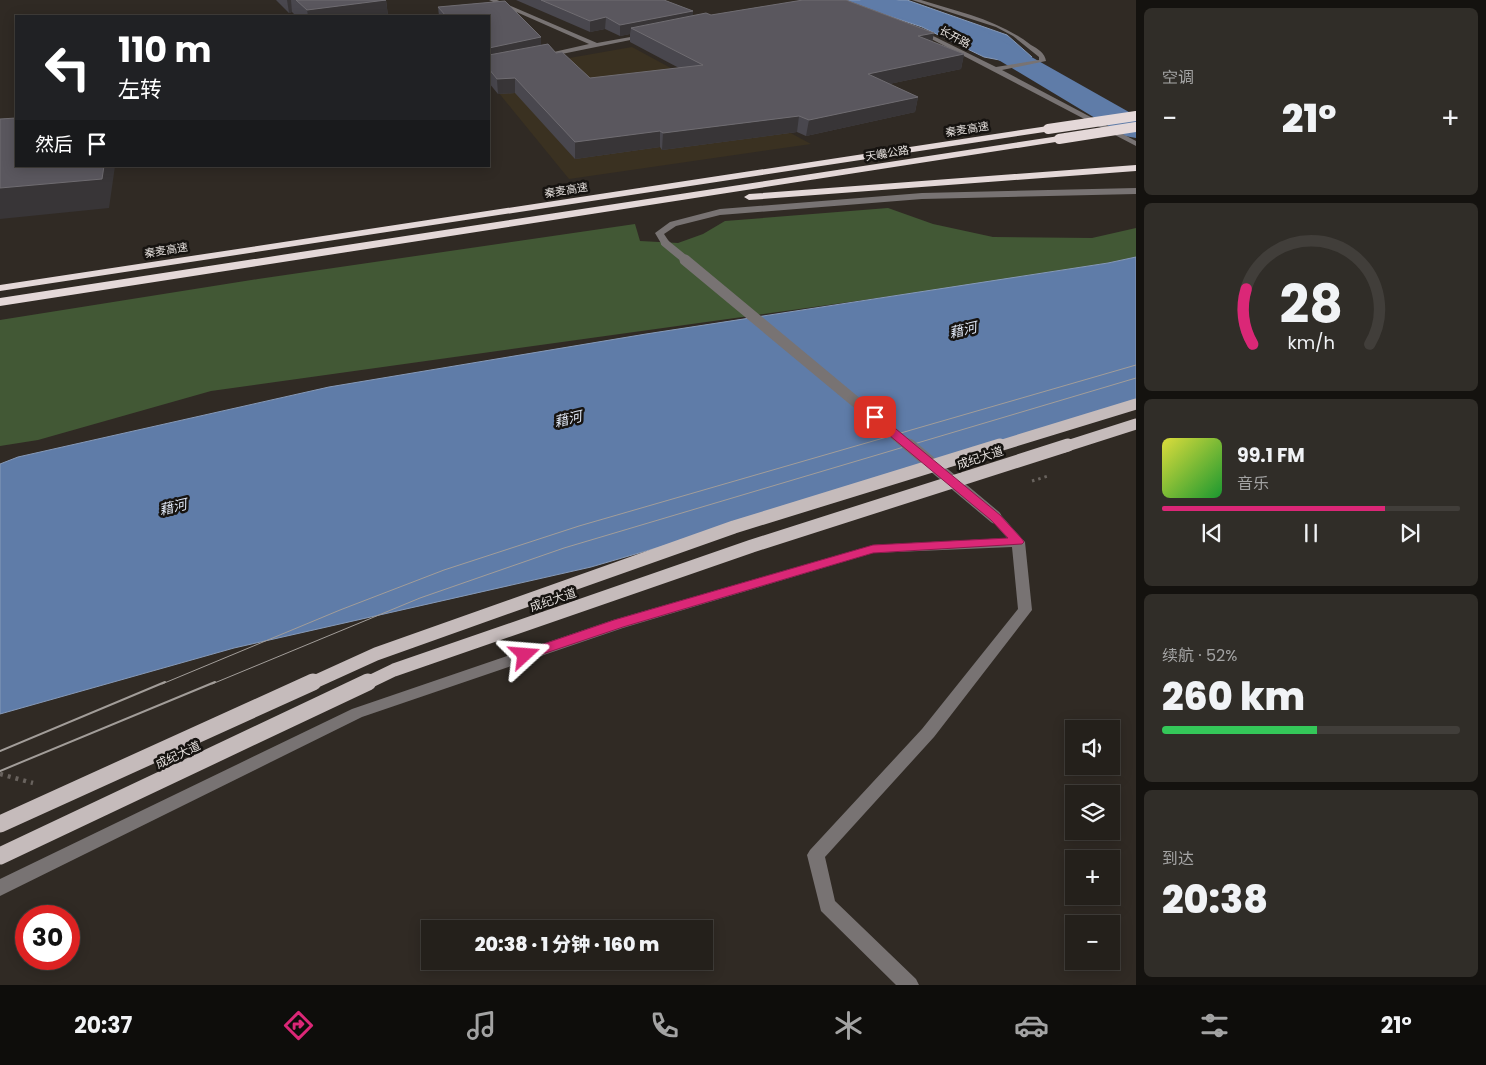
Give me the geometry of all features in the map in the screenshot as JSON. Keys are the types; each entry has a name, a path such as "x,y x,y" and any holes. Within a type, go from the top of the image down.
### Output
{"highway":[{"name":"秦麦高速","path":"0,288 1136,116"},
{"name":"天巉公路","path":"642,204 1136,127"},
{"path":"0,302 642,204 1136,168"}],"main road":[{"name":"成纪大道","path":"0,824 376,654 734,526 1136,404"},
{"name":"成纪大道","path":"0,856 394,670 752,546 1136,424"}],"street":[{"path":"492,0 596,45"},
{"path":"915,0 998,26 1015,35 1042,56 1043,61 993,70"},
{"name":"长开路","path":"914,30 1039,92 1136,144"},
{"path":"538,57 655,34"},
{"path":"909,985 827,905 816,856 928,733 1025,610 1018,542 995,517 665,243 659,233 673,224 720,212 922,196 1136,190"},
{"path":"0,888 357,713 618,624 873,549 1018,542"}],"shaded area":[{"path":"632,47 811,144 569,179 490,82 490,72"}],"green space":[{"path":"888,208 933,224 993,237 1092,238 1136,228 1136,257 964,286 211,391 38,440 0,446 0,320 258,279 635,224 640,241 678,243 703,234 725,221"}],"water":[{"path":"840,0 907,0 1007,35 1032,57 1010,62 984,57 922,27"},
{"name":"藉河","path":"1136,257 1136,403 955,461 591,567 234,648 0,714 0,464 18,457 329,387 646,334 1108,263"}],"building":[{"path":"296,0 386,0 307,10"},
{"path":"541,0 664,0 693,11 620,25 606,17 590,21"},
{"path":"803,0 846,0 934,33 918,36 964,54 868,74 918,97 809,120 799,116 575,142 515,78 497,79 490,70 490,55 548,44 556,53 562,52 590,78 703,65 631,28 706,13 711,15"},
{"path":"505,1 541,37 490,48 490,15 445,15 438,7"},
{"path":"15,118 15,167 104,167 102,179 0,188 0,119"}],"waterway":[{"path":"872,0 971,33 1136,129"}],"tram line":[{"path":"162,684 340,610 444,570 579,526 1136,365"},
{"path":"212,684 420,598 564,548 1136,378"},
{"path":"0,751 165,682"},
{"path":"0,771 215,682"}],"route":[{"path":"525,655 618,624 873,549 1018,542 995,517 875,417"}]}
